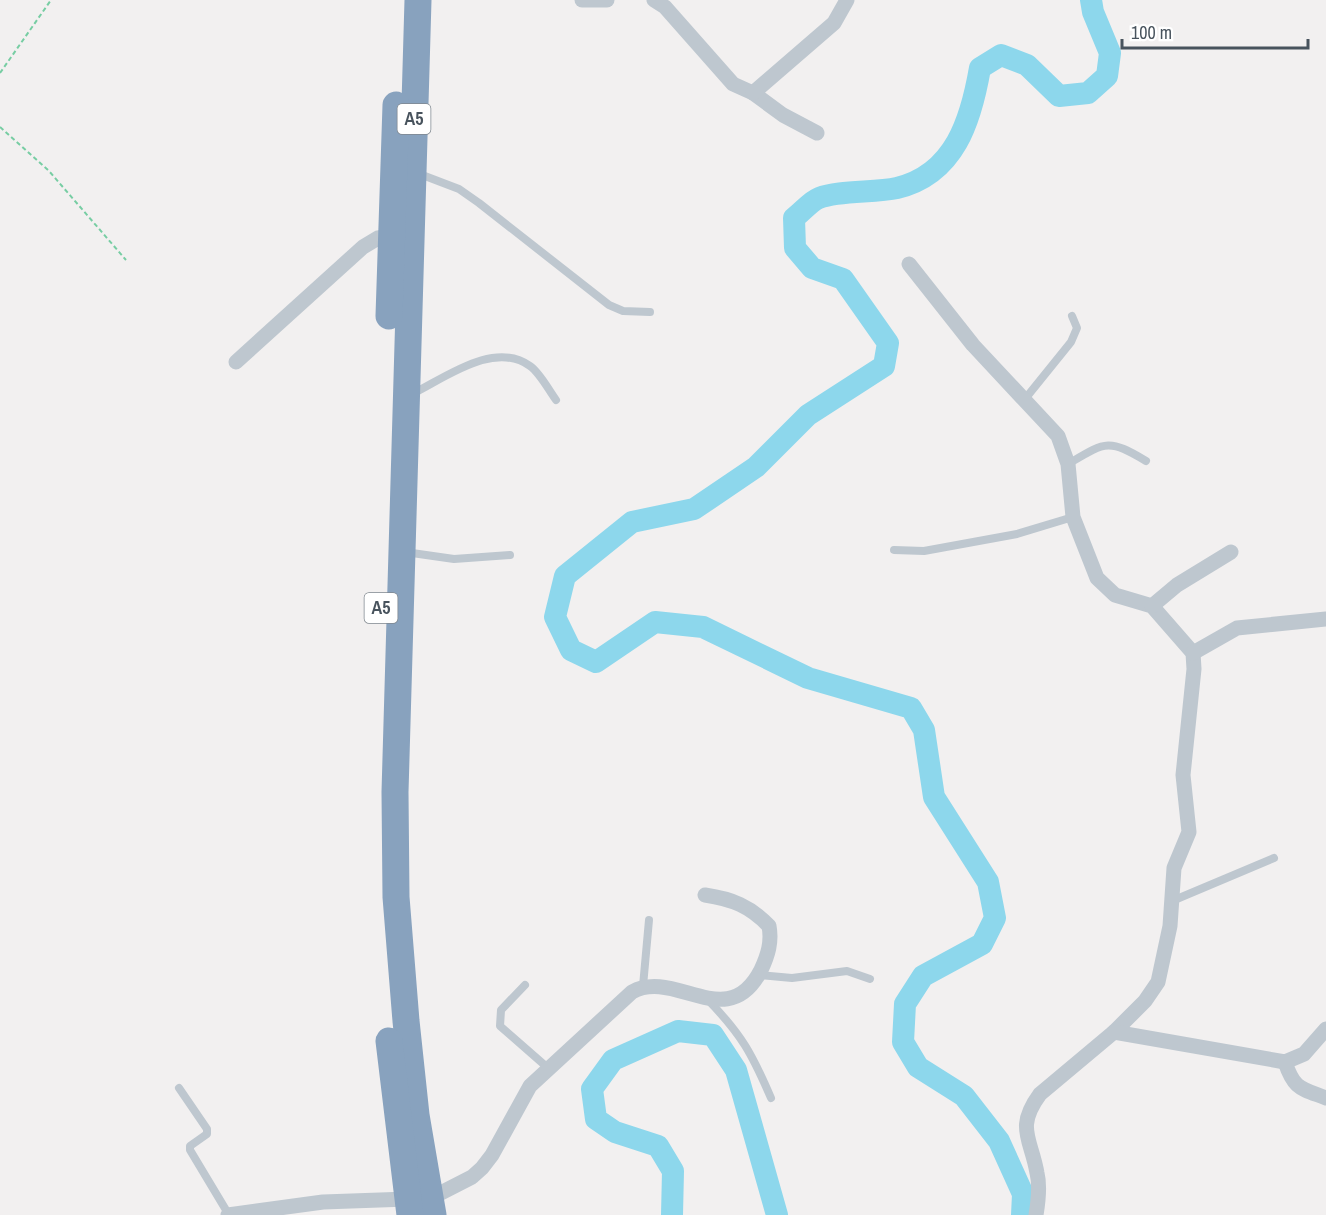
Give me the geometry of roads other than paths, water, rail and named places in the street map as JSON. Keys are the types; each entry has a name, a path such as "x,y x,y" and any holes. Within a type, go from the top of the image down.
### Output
{"highway":[{"name":"A5","path":"399,0 376,789 377,900 389,1039 421,1207"},
{"name":"A5","path":"417,0 395,792 396,897 416,1115 421,1207"}],"street":[{"path":"582,0 607,0"},
{"path":"753,93 834,23 847,0"},
{"path":"658,1 733,84 753,93 783,115 817,133"},
{"path":"237,362 363,247 378,238 391,236"},
{"path":"909,264 973,345 1058,436 1068,464 1073,518 1097,578 1109,591 1152,606 1193,653 1194,669 1184,775 1189,832 1185,848 1174,868 1172,901 1158,982 1145,1001 1114,1032 1040,1094 1030,1107 1025,1134 1038,1174 1036,1215"},
{"path":"1152,606 1176,585 1231,552"},
{"path":"1193,653 1237,628 1326,619"},
{"path":"228,1215 322,1202 421,1207 472,1177 492,1155 530,1086 632,992 643,986 655,985 720,1001 741,994 755,981 771,940 769,926 746,906 728,898 705,895"},
{"path":"1114,1032 1285,1062 1304,1054 1326,1029"},
{"path":"1285,1062 1291,1081 1303,1089 1326,1098"}],"lane":[{"path":"412,172 459,189 609,305 622,311 650,312"},
{"path":"1025,399 1071,342 1077,328 1072,316"},
{"path":"405,397 464,368 497,356 517,359 532,367 556,400"},
{"path":"1068,464 1109,444 1119,445 1146,461"},
{"path":"894,550 924,551 1017,534 1073,518"},
{"path":"401,552 454,559 510,555"},
{"path":"1172,901 1274,858"},
{"path":"643,986 649,920"},
{"path":"758,975 792,978 848,970 870,979"},
{"path":"525,985 501,1010 500,1026 548,1068"},
{"path":"706,999 736,1028 752,1054 771,1098"},
{"path":"179,1088 207,1129 207,1134 190,1146 190,1150 228,1215"}],"waterway":[{"path":"1022,1215 1023,1194 999,1141 964,1096 918,1067 903,1042 905,1004 923,976 982,944 995,918 988,882 934,797 924,730 911,708 808,678 703,627 655,622 596,662 571,650 555,617 565,576 632,522 694,509 756,467 808,415 884,366 888,343 843,279 812,268 795,248 794,218 810,204 827,195 897,188 917,181 933,171 946,158 965,125 980,68 1001,55 1027,65 1059,96 1088,93 1107,76 1110,53 1093,12 1091,0"},
{"path":"672,1215 673,1171 658,1146 615,1132 596,1119 592,1089 613,1060 678,1031 713,1035 736,1070 777,1215"}]}
